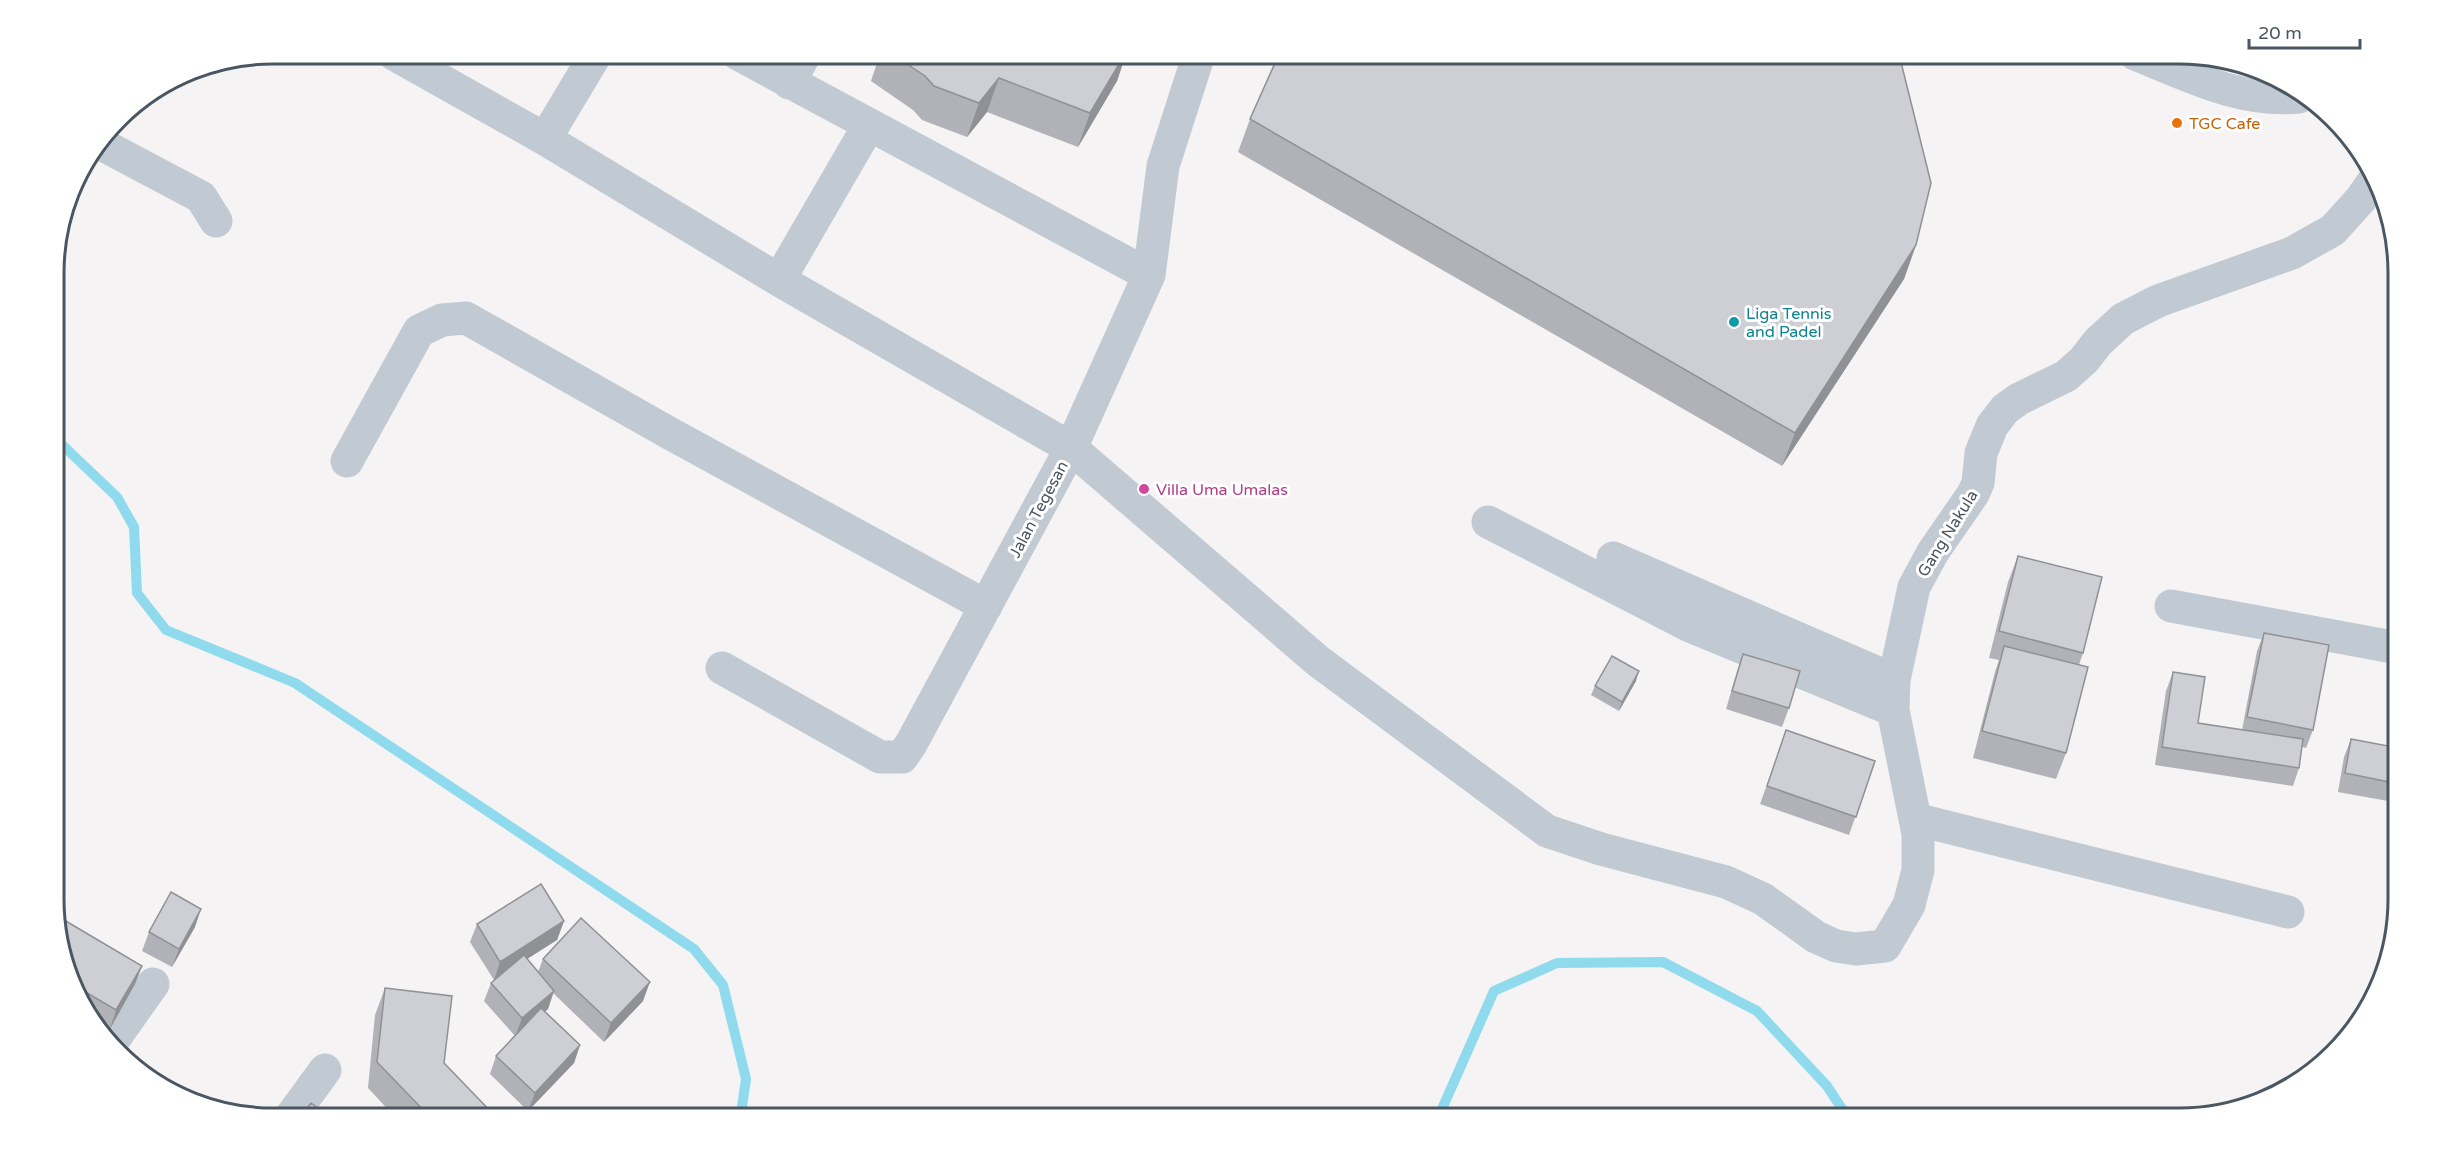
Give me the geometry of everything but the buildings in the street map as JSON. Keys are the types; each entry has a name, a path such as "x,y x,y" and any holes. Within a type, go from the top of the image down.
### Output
{"street":[{"path":"2160,64 2231,92 2276,100 2293,98"},
{"path":"413,65 1071,448"},
{"path":"544,139 589,65"},
{"path":"757,65 1149,275"},
{"path":"789,83 799,65"},
{"name":"Jalan Tegesan","path":"722,668 880,757 902,757 1071,448 1149,275 1163,166 1196,65"},
{"path":"779,280 869,125"},
{"path":"107,147 201,197 216,221"},
{"name":"Gang Nakula","path":"1071,448 1318,661 1547,831 1601,849 1726,882 1763,899 1816,937 1836,946 1856,948 1885,946 1909,905 1918,870 1918,834 1894,695 1914,587 1933,552 1973,494 1978,483 1981,453 1992,426 2005,409 2019,399 2066,376 2123,319 2158,301 2292,253 2333,230 2370,186"},
{"path":"347,461 419,331 442,320 466,318 671,434 986,606"},
{"path":"1488,522 1689,626 1894,695"},
{"path":"1613,558 1894,695"},
{"path":"2171,606 2388,646"},
{"path":"1915,819 2288,912"},
{"path":"117,1036 153,984"},
{"path":"297,1108 325,1070"}],"waterway":[{"path":"65,447 117,497 134,527 137,593 166,630 295,683 694,949 723,985 746,1079 742,1108"},
{"path":"1443,1107 1494,991 1557,963 1663,962 1757,1011 1827,1086 1841,1107"}],"place":[{"name":"TGC Cafe","path":"2177,123"},
{"name":"Liga Tennis and Padel","path":"1734,322"},
{"name":"Villa Uma Umalas","path":"1144,489"}]}
